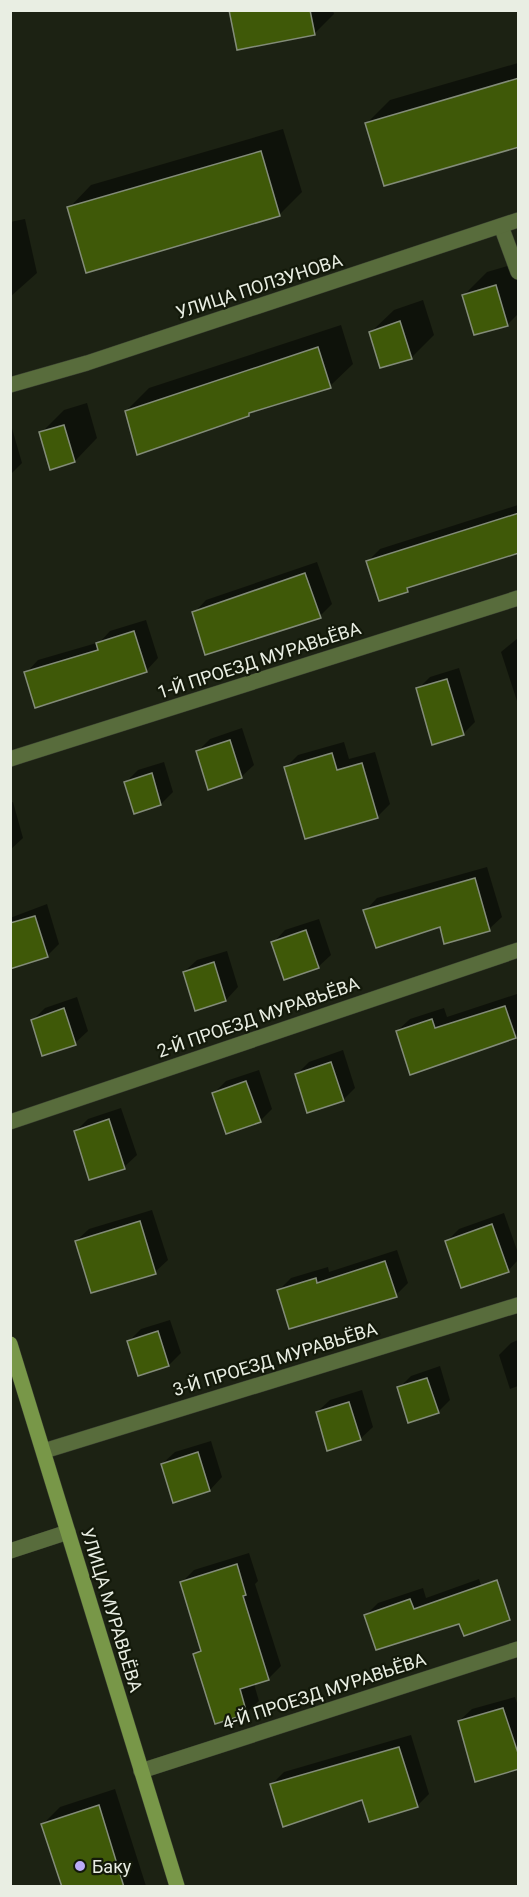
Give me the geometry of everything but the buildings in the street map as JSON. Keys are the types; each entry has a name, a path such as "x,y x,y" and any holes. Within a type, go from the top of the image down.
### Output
{"street":[{"name":"УЛИЦА ПОЛЗУНОВА","path":"10,385 87,363 519,220"},
{"path":"501,226 519,272"},
{"name":"1-Й ПРОЕЗД МУРАВЬЁВА","path":"10,759 519,598"},
{"name":"2-Й ПРОЕЗД МУРАВЬЁВА","path":"10,1122 519,950"},
{"name":"3-Й ПРОЕЗД МУРАВЬЁВА","path":"44,1451 519,1305"},
{"name":"УЛИЦА МУРАВЬЁВА","path":"10,1344 177,1887"},
{"path":"10,1551 68,1532"},
{"name":"4-Й ПРОЕЗД МУРАВЬЁВА","path":"141,1771 519,1648"}],"place":[{"name":"Баку","path":"80,1866"}]}
